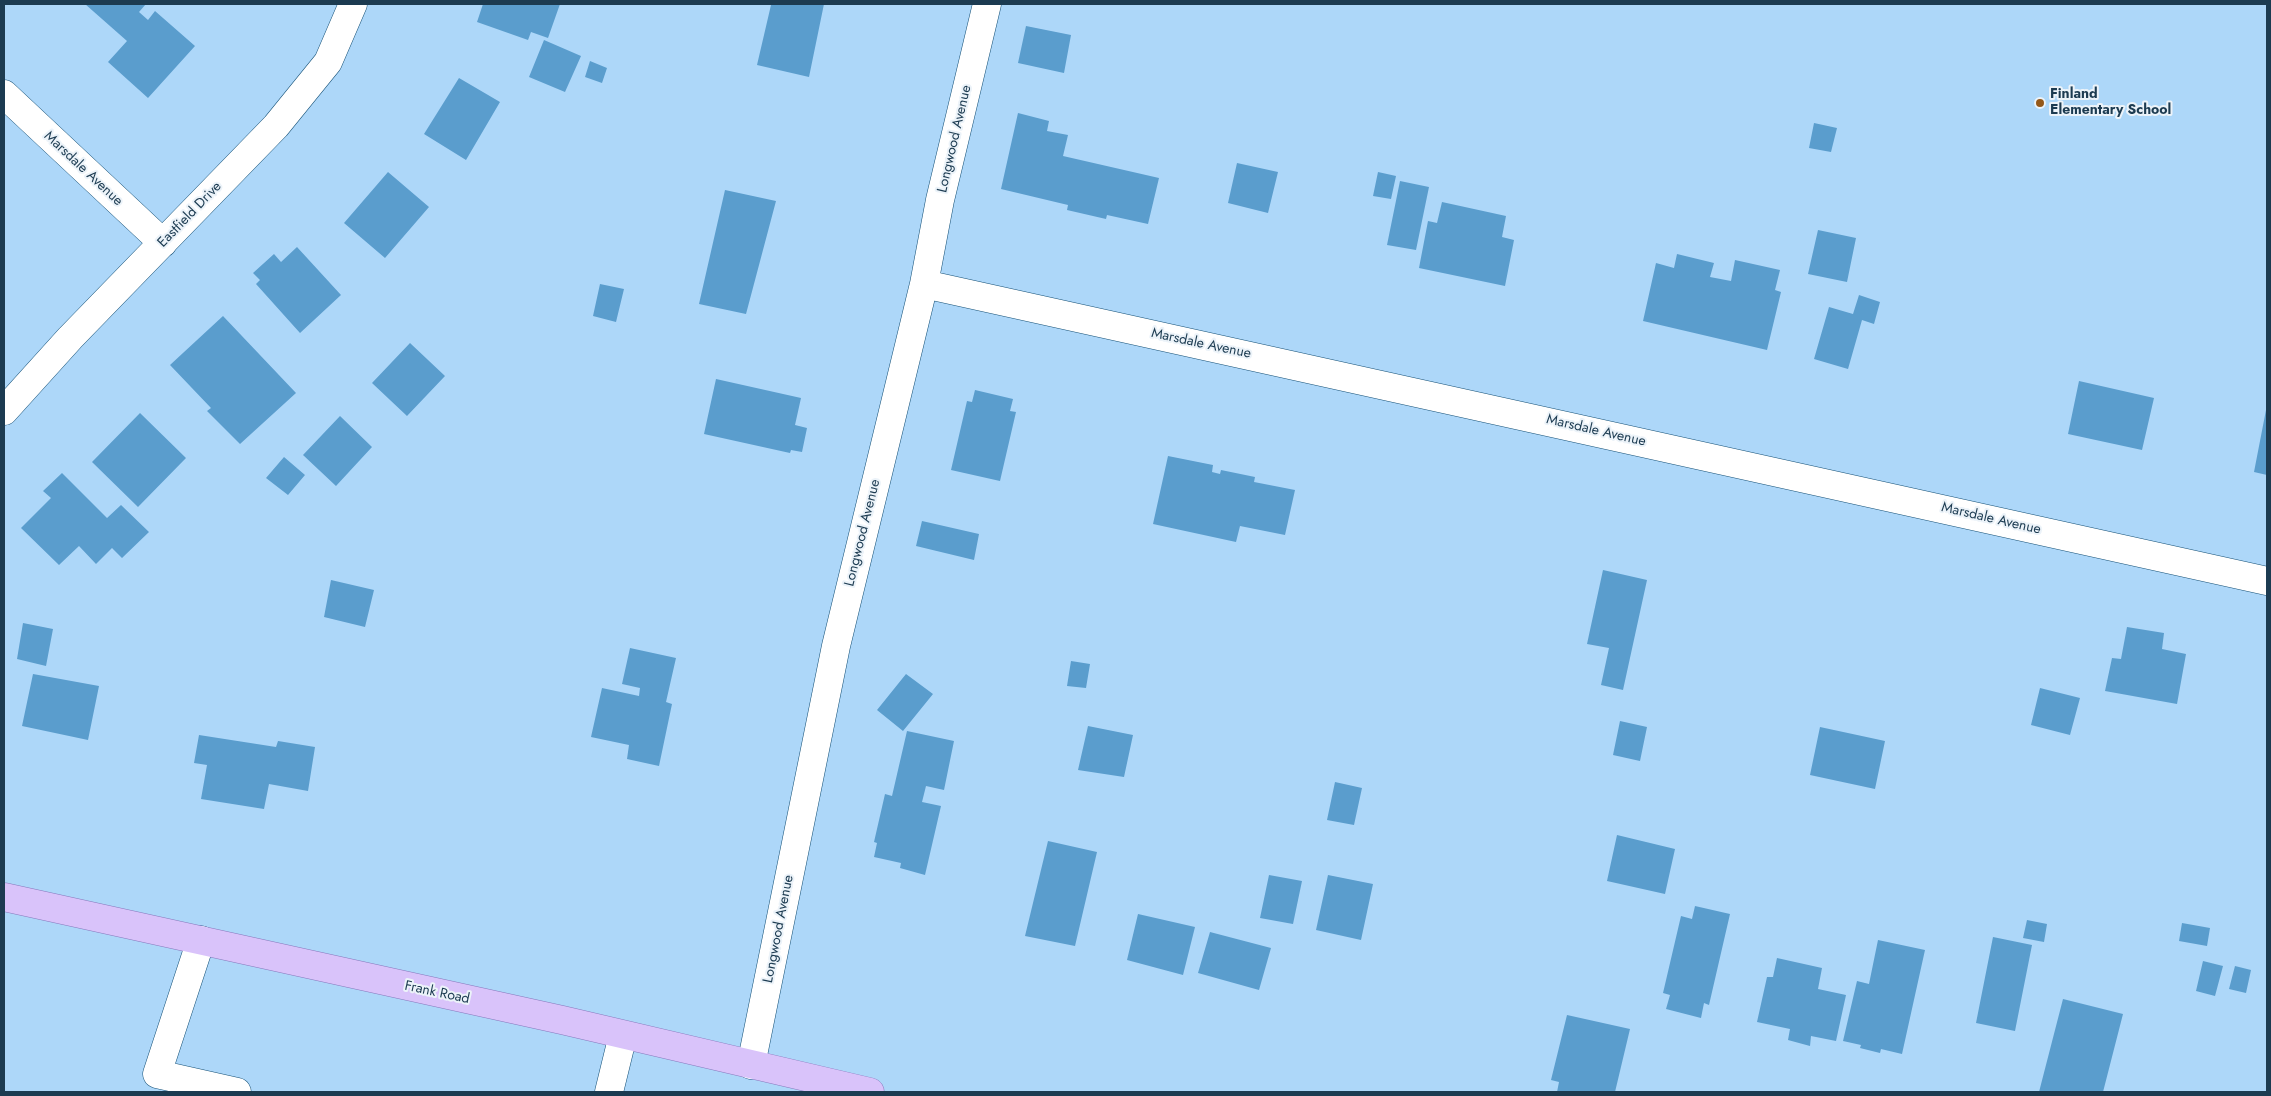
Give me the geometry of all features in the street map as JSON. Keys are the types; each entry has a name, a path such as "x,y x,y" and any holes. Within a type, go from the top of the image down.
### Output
{"main road":[{"name":"Frank Road","path":"4,897 623,1035 860,1091"}],"street":[{"name":"Eastfield Drive","path":"4,411 70,338 276,126 328,62 353,4"},
{"name":"Longwood Avenue","path":"751,1065 836,646 924,284 940,200 987,4"},
{"name":"Marsdale Avenue","path":"4,94 163,243"},
{"name":"Marsdale Avenue","path":"924,284 2267,581"},
{"path":"201,940 158,1074 237,1092"},
{"path":"609,1092 623,1035"}],"building":[{"path":"85,4 146,4 139,12 148,20 155,11 195,46 148,98 108,62 127,41"},
{"path":"483,4 560,4 548,38 531,32 528,40 477,22"},
{"path":"766,4 824,4 809,77 757,65 771,5"},
{"path":"1026,26 1071,35 1064,73 1018,63"},
{"path":"544,40 581,56 565,92 529,77"},
{"path":"590,61 607,68 602,83 585,77"},
{"path":"459,78 500,102 466,160 424,134"},
{"path":"1018,113 1049,121 1047,131 1068,135 1063,156 1159,178 1148,224 1107,215 1106,219 1067,210 1068,205 1001,189"},
{"path":"1814,123 1837,128 1831,152 1809,148"},
{"path":"1237,163 1278,172 1268,213 1228,203"},
{"path":"388,172 429,207 385,258 344,223"},
{"path":"1378,172 1396,176 1391,199 1373,196"},
{"path":"1400,181 1429,187 1416,250 1387,245"},
{"path":"725,190 776,201 746,314 699,304"},
{"path":"1442,202 1506,216 1502,237 1514,240 1505,286 1419,268 1428,221 1437,223"},
{"path":"1818,230 1856,238 1847,282 1808,274"},
{"path":"297,247 341,295 300,333 256,284 260,280 253,273 274,254 281,262"},
{"path":"1677,254 1714,263 1710,277 1731,281 1735,260 1780,270 1775,290 1781,292 1767,350 1643,321 1656,263 1674,268"},
{"path":"600,284 624,289 616,322 593,316"},
{"path":"1859,295 1880,302 1874,324 1862,320 1848,369 1814,359 1829,307 1853,314"},
{"path":"223,316 296,393 240,444 207,411 211,408 170,365"},
{"path":"410,343 445,376 407,416 372,383"},
{"path":"716,379 801,398 795,425 807,428 802,452 791,450 790,453 704,434"},
{"path":"2079,381 2154,398 2142,450 2068,434"},
{"path":"975,390 1013,399 1010,411 1016,412 1000,481 951,470 967,401 972,402"},
{"path":"2267,410 2267,475 2254,472"},
{"path":"140,413 186,458 138,507 92,462"},
{"path":"340,416 372,447 336,486 303,455"},
{"path":"1168,456 1213,465 1212,472 1220,474 1221,470 1255,477 1254,482 1295,490 1285,535 1240,526 1236,542 1153,524"},
{"path":"284,457 305,475 288,495 266,478"},
{"path":"62,473 107,518 121,505 149,532 122,558 112,548 96,564 79,546 59,565 21,528 51,498 43,491"},
{"path":"922,521 979,534 974,560 916,546"},
{"path":"1603,570 1647,580 1623,690 1601,685 1609,648 1587,644"},
{"path":"331,580 374,590 365,627 324,617"},
{"path":"23,623 53,629 46,666 17,659"},
{"path":"2127,627 2164,633 2162,649 2186,654 2177,704 2105,691 2112,658 2121,659"},
{"path":"630,648 676,658 666,702 672,704 659,766 627,759 629,745 591,737 602,688 639,696 640,688 622,684"},
{"path":"1071,661 1090,664 1086,688 1067,686"},
{"path":"33,674 99,686 88,740 22,726"},
{"path":"906,674 933,694 903,731 877,710"},
{"path":"2040,688 2080,698 2070,735 2031,725"},
{"path":"1620,721 1647,727 1640,761 1613,755"},
{"path":"1088,726 1133,735 1124,777 1078,770"},
{"path":"1820,727 1885,741 1875,789 1810,775"},
{"path":"907,731 954,741 944,790 926,786 922,802 941,806 925,875 900,868 901,863 874,857 877,843 874,842 885,794 892,796"},
{"path":"199,735 276,747 278,741 315,747 308,791 269,784 264,809 201,799 207,765 194,763"},
{"path":"1335,782 1362,788 1354,825 1327,820"},
{"path":"1617,835 1675,849 1665,894 1607,881"},
{"path":"1048,841 1097,852 1075,946 1025,936"},
{"path":"1269,875 1302,881 1293,924 1260,918"},
{"path":"1328,875 1373,884 1361,940 1316,930"},
{"path":"1695,906 1730,914 1709,1005 1704,1003 1701,1018 1666,1009 1670,995 1663,993 1681,916 1692,919"},
{"path":"1138,914 1195,927 1183,975 1127,960"},
{"path":"2027,920 2047,924 2044,942 2023,938"},
{"path":"2182,923 2210,928 2207,946 2179,941"},
{"path":"1210,932 1271,948 1259,990 1198,973"},
{"path":"1993,937 2032,945 2015,1031 1976,1023"},
{"path":"1878,940 1925,950 1902,1054 1881,1049 1880,1053 1860,1048 1861,1045 1843,1041 1857,981 1869,984"},
{"path":"1777,958 1822,968 1818,989 1846,995 1836,1041 1811,1036 1810,1046 1788,1040 1790,1029 1757,1022 1767,977 1773,977"},
{"path":"2203,961 2223,966 2215,996 2196,991"},
{"path":"2235,966 2251,970 2246,993 2229,989"},
{"path":"2063,999 2123,1014 2103,1092 2039,1092"},
{"path":"1567,1015 1630,1029 1615,1092 1557,1092 1559,1082 1551,1080"}],"place":[{"name":"Finland Elementary School","path":"2040,103"}]}
